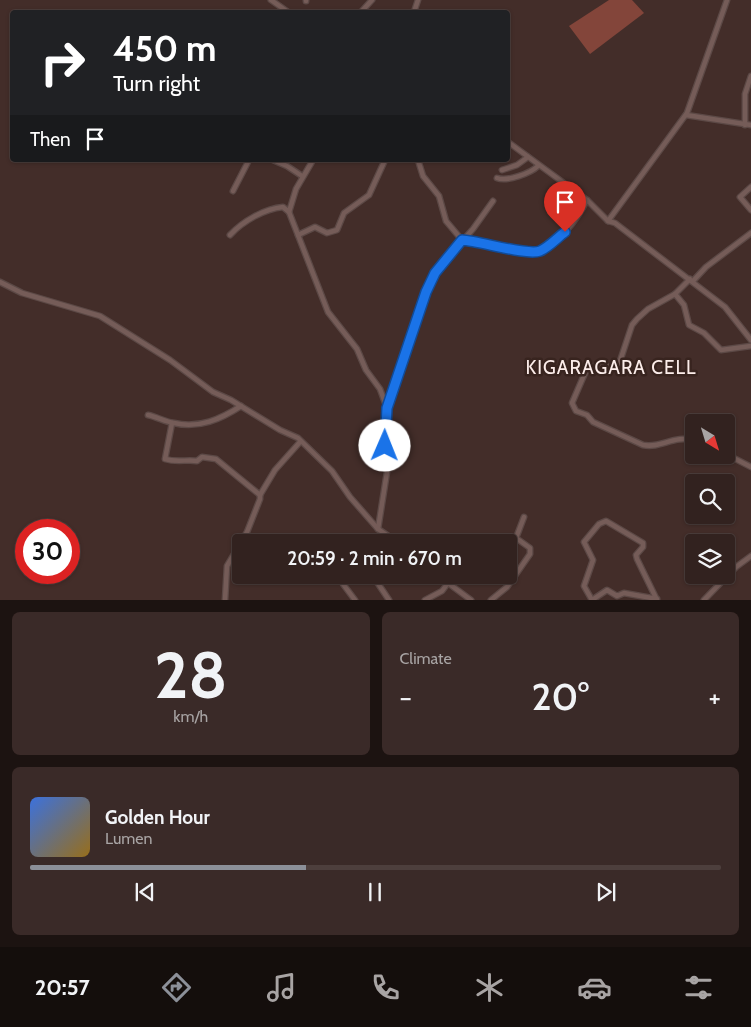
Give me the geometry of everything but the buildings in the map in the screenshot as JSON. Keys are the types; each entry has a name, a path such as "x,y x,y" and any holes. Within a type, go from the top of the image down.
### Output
{"street":[{"path":"271,0 285,10"},
{"path":"364,10 372,0"},
{"path":"608,222 686,115 726,0"},
{"path":"745,125 745,94 751,76"},
{"path":"686,115 751,125"},
{"path":"510,144 538,166 587,200 608,222 615,223 725,307 751,340"},
{"path":"502,170 521,163 528,157"},
{"path":"233,192 248,162"},
{"path":"277,162 302,176"},
{"path":"289,212 302,176 312,162"},
{"path":"298,235 315,228 327,233 337,230 344,213 368,195 383,162"},
{"path":"419,162 423,176 440,196 446,221 462,240 537,252 547,247 574,223 587,200"},
{"path":"497,178 502,180 533,170 538,166"},
{"path":"751,187 740,197 751,210"},
{"path":"378,529 387,472 385,437 387,408 426,292 435,273 473,229 492,201"},
{"path":"230,235 257,216 274,208 283,207 289,212 331,317 357,349 366,370 380,389 387,408"},
{"path":"685,439 644,445 593,422 587,415 576,411 573,406 588,366 612,367 619,364 632,325 637,319 648,309 675,294 706,267 751,233"},
{"path":"0,282 22,293 100,316 170,360 213,392 298,438 332,471 350,497 378,529 385,534"},
{"path":"675,294 684,305 689,325 704,333 717,348 727,350 751,346"},
{"path":"148,415 172,423 194,424 212,421 241,406"},
{"path":"172,423 165,459 187,462 197,461 202,457 216,459 260,494"},
{"path":"225,600 227,566 247,532 260,499 260,494 274,470 300,442"},
{"path":"735,459 751,467"},
{"path":"490,600 508,587 530,554 531,550 516,538 524,517"},
{"path":"603,521 643,543 643,547 636,555 657,599 624,593 617,596 607,590 592,600 584,586 593,560 584,542 603,521"},
{"path":"704,600 736,567 751,556"},
{"path":"355,600 344,584 344,580 350,576 377,582 389,600"},
{"path":"425,600 442,591 447,584"},
{"path":"449,584 471,600"}],"shaded area":[{"path":"609,0 632,0 644,13 590,54 569,26"}],"district":[{"name":"KIGARAGARA CELL","path":"611,367"}],"route":[{"path":"385,446 387,408 426,292 435,273 462,240 479,241 537,252 547,247 565,232"}]}
